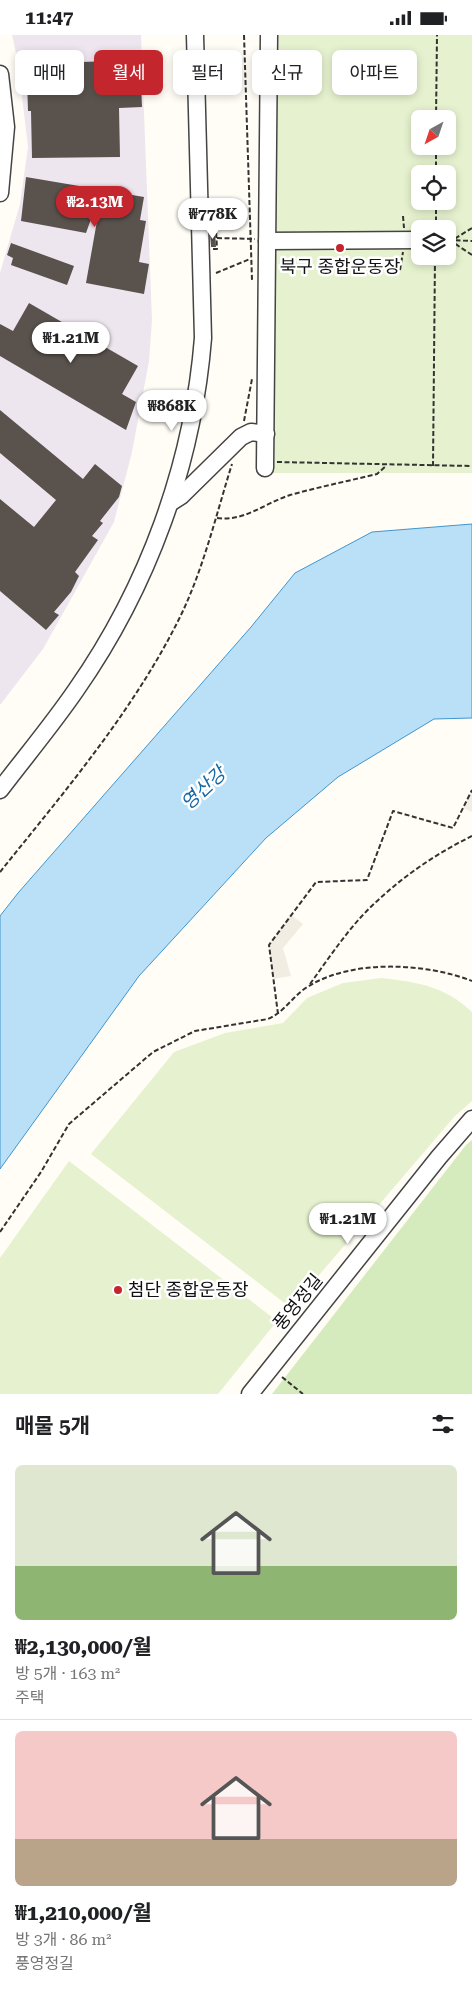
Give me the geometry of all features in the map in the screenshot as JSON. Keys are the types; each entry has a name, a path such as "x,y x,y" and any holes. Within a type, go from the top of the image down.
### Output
{"street":[{"path":"0,790 76,690 130,600 156,541 170,503 199,386 203,338 195,35"},
{"path":"265,465 269,35"},
{"path":"0,74 6,127 0,193"},
{"path":"267,241 411,240"},
{"path":"170,503 181,496 241,437 252,432 266,434"},
{"name":"풍영정길","path":"250,1394 448,1145 472,1119"}],"path":[{"path":"436,110 437,35"},
{"path":"213,210 249,219"},
{"path":"456,237 472,229"},
{"path":"217,238 250,238"},
{"path":"456,241 472,241"},
{"path":"456,245 472,255"},
{"path":"201,279 250,259"},
{"path":"433,466 436,265"},
{"path":"265,465 472,466"},
{"path":"217,518 228,520 251,513 287,497 377,474 387,465"},
{"path":"278,1014 269,945 316,882 367,880 393,811 453,828 472,790"},
{"path":"0,1232 41,1172 60,1136 69,1124 153,1052 195,1031 268,1019 278,1014 309,986 341,941 374,904 421,867 472,837"},
{"path":"309,986 348,972 376,967 430,969 472,981"},
{"path":"271,1367 303,1394"}],"shaded area":[{"path":"12,35 141,35 142,50 94,50 94,95 143,95 152,320 149,361 132,452 114,522 43,649 0,705 0,273 20,204 28,147 22,95 84,95 84,50 15,50"},
{"path":"472,790 472,812 463,808"},
{"path":"291,915 303,924 283,948 291,976 273,979 269,945"}],"green space":[{"name":"북구 종합운동장","path":"276,35 472,35 472,473 258,473 261,240 272,95 322,95 322,50 275,50"},
{"path":"381,978 407,981 441,991 462,1003 472,1012 472,1101 454,1117 291,1308 91,1154 174,1052 225,1033 283,1023 307,998 343,983"},
{"path":"472,1140 472,1394 272,1394 466,1145"},
{"name":"첨단 종합운동장","path":"69,1161 277,1321 218,1394 0,1394 0,1258"}],"water":[{"name":"영산강","path":"472,524 472,718 434,719 338,777 266,838 139,976 0,1169 0,916 251,627 295,573 372,532"}],"building":[{"path":"84,62 94,62 94,95 141,95 142,107 119,108 120,157 32,158 31,111 28,111 28,95 84,95"},
{"path":"26,177 144,197 140,220 146,221 139,262 149,264 144,294 86,283 97,221 91,219 86,233 21,221"},
{"path":"210,233 215,233 216,247 211,247"},
{"path":"11,243 74,266 67,285 11,265 13,258 7,255"},
{"path":"29,303 138,366 122,394 136,402 126,430 0,356 0,324 13,331"},
{"path":"0,410 83,479 95,464 122,486 119,497 100,521 103,523 92,536 98,540 75,572 79,576 71,592 54,612 59,615 46,630 0,591 0,499 34,527 56,500 0,453"}],"place":[{"name":"북구 종합운동장","path":"340,248"},
{"name":"첨단 종합운동장","path":"118,1290"}]}
